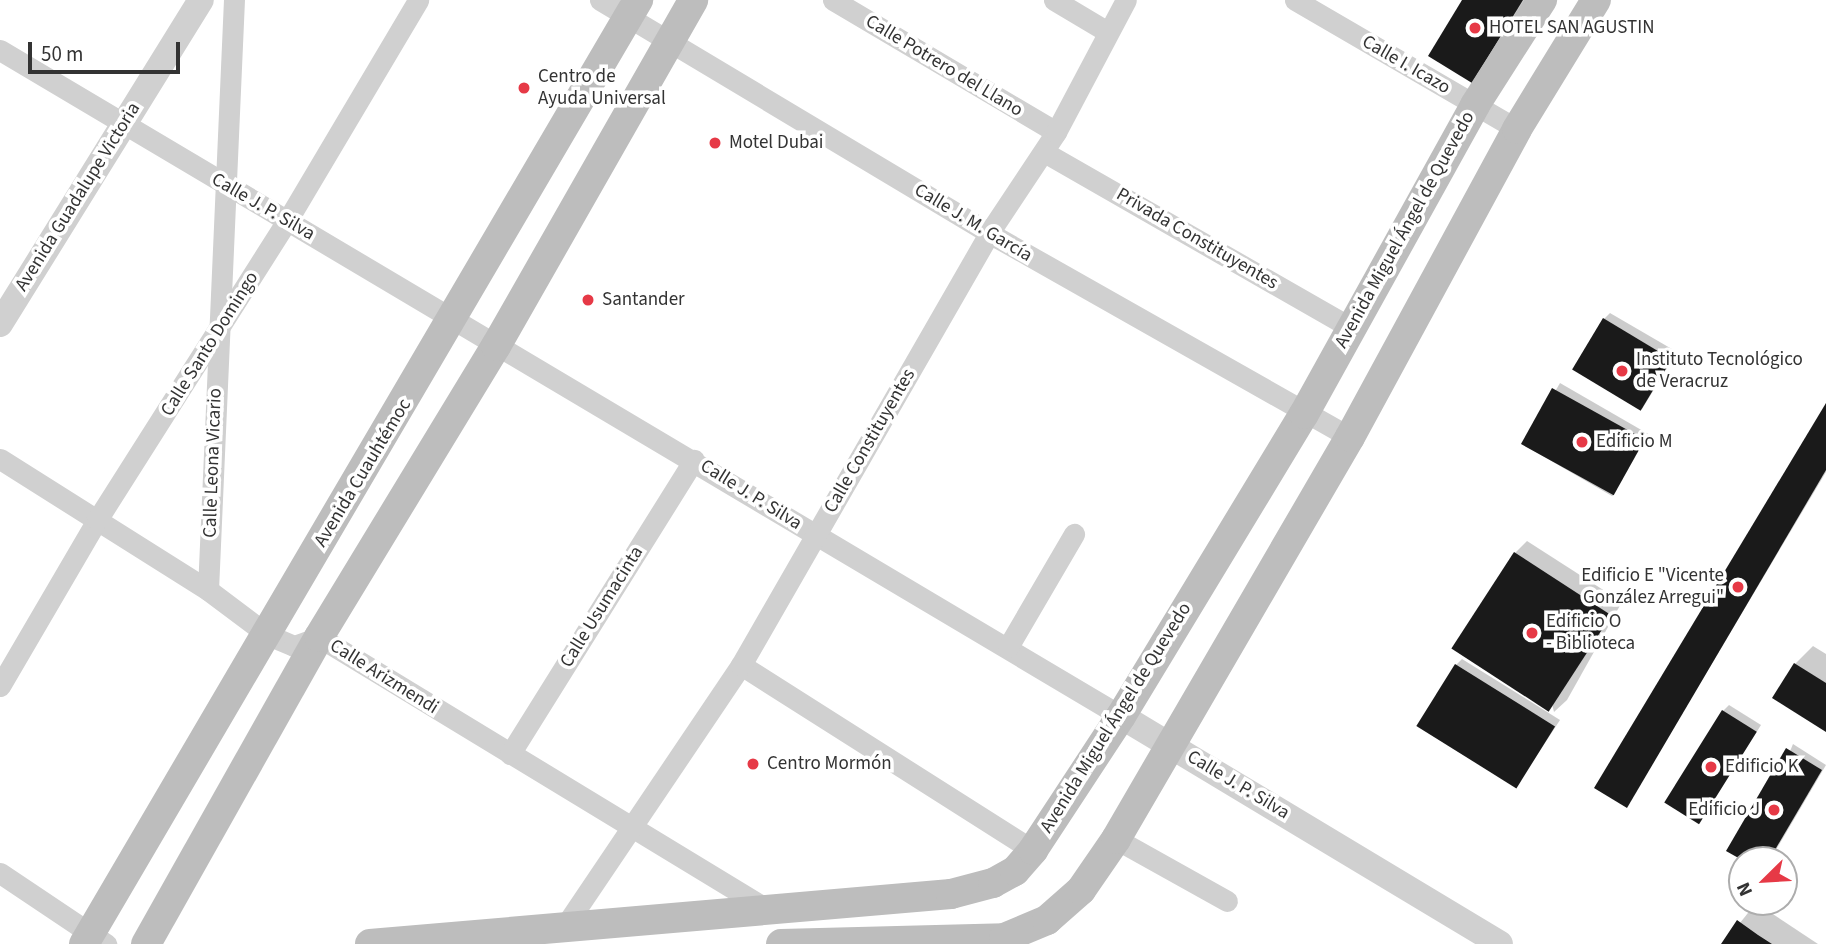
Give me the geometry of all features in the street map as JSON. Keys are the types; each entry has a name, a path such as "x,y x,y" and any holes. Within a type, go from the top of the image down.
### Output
{"main road":[{"path":"146,944 320,637 496,346 693,0"},
{"name":"Avenida Miguel Ángel de Quevedo","path":"370,944 561,934 951,894 993,883 1015,871 1033,850 1121,716 1304,414 1475,105 1542,0"},
{"path":"781,944 1002,941 1047,920 1072,898 1116,839 1350,437 1517,129 1597,0"},
{"name":"Avenida Cuauhtémoc","path":"94,940 633,8"}],"street":[{"name":"Avenida Guadalupe Victoria","path":"0,324 201,0"},
{"name":"Calle Leona Vicario","path":"208,590 234,0"},
{"name":"Calle Santo Domingo","path":"0,686 97,520 218,333 418,0"},
{"name":"Calle J. M. García","path":"600,0 633,8 669,41 989,233 1304,414 1350,437"},
{"name":"Calle Potrero del Llano","path":"833,0 1056,132"},
{"path":"1054,0 1108,32"},
{"name":"Calle Constituyentes","path":"561,934 741,665 989,233 1056,132 1126,0"},
{"name":"Calle I. Icazo","path":"1295,0 1517,129"},
{"name":"Calle J. P. Silva","path":"0,50 122,125 1170,743 1500,944"},
{"name":"Privada Constituyentes","path":"1044,152 1350,327"},
{"name":"Calle Arizmendi","path":"0,458 208,590 268,635 294,646 320,637 631,830 771,912"},
{"name":"Calle Usumacinta","path":"510,754 694,460"},
{"path":"1008,647 1074,534"},
{"path":"741,665 1033,850"},
{"path":"1116,839 1227,901"},
{"path":"0,873 94,940"}],"building":[{"name":"HOTEL SAN AGUSTIN","path":"1462,0 1523,0 1472,83 1428,56"},
{"path":"1603,318 1672,359 1641,411 1572,369"},
{"name":"Edificio M","path":"1552,388 1645,439 1614,495 1521,444"},
{"name":"Edificio E \"Vicente González Arregui\"","path":"1826,403 1826,470 1627,808 1594,788"},
{"name":"Edificio O - Biblioteca","path":"1514,552 1611,615 1549,712 1451,648"},
{"path":"1794,663 1826,683 1826,732 1772,698"},
{"path":"1455,664 1555,727 1516,788 1416,726"},
{"name":"Edificio K","path":"1722,710 1757,732 1699,824 1664,802"},
{"name":"Edificio J","path":"1786,748 1822,770 1777,846 1729,846"},
{"path":"1737,920 1758,935 1772,944 1721,944"}],"place":[{"name":"HOTEL SAN AGUSTIN","path":"1475,28"},
{"name":"Centro de Ayuda Universal","path":"524,88"},
{"name":"Motel Dubai","path":"715,143"},
{"name":"Santander","path":"588,300"},
{"name":"Instituto Tecnológico de Veracruz","path":"1622,371"},
{"name":"Edificio M","path":"1582,442"},
{"name":"Edificio E \"Vicente González Arregui\"","path":"1738,587"},
{"name":"Edificio O - Biblioteca","path":"1532,633"},
{"name":"Centro Mormón","path":"753,764"},
{"name":"Edificio K","path":"1711,767"},
{"name":"Edificio J","path":"1774,810"}]}
